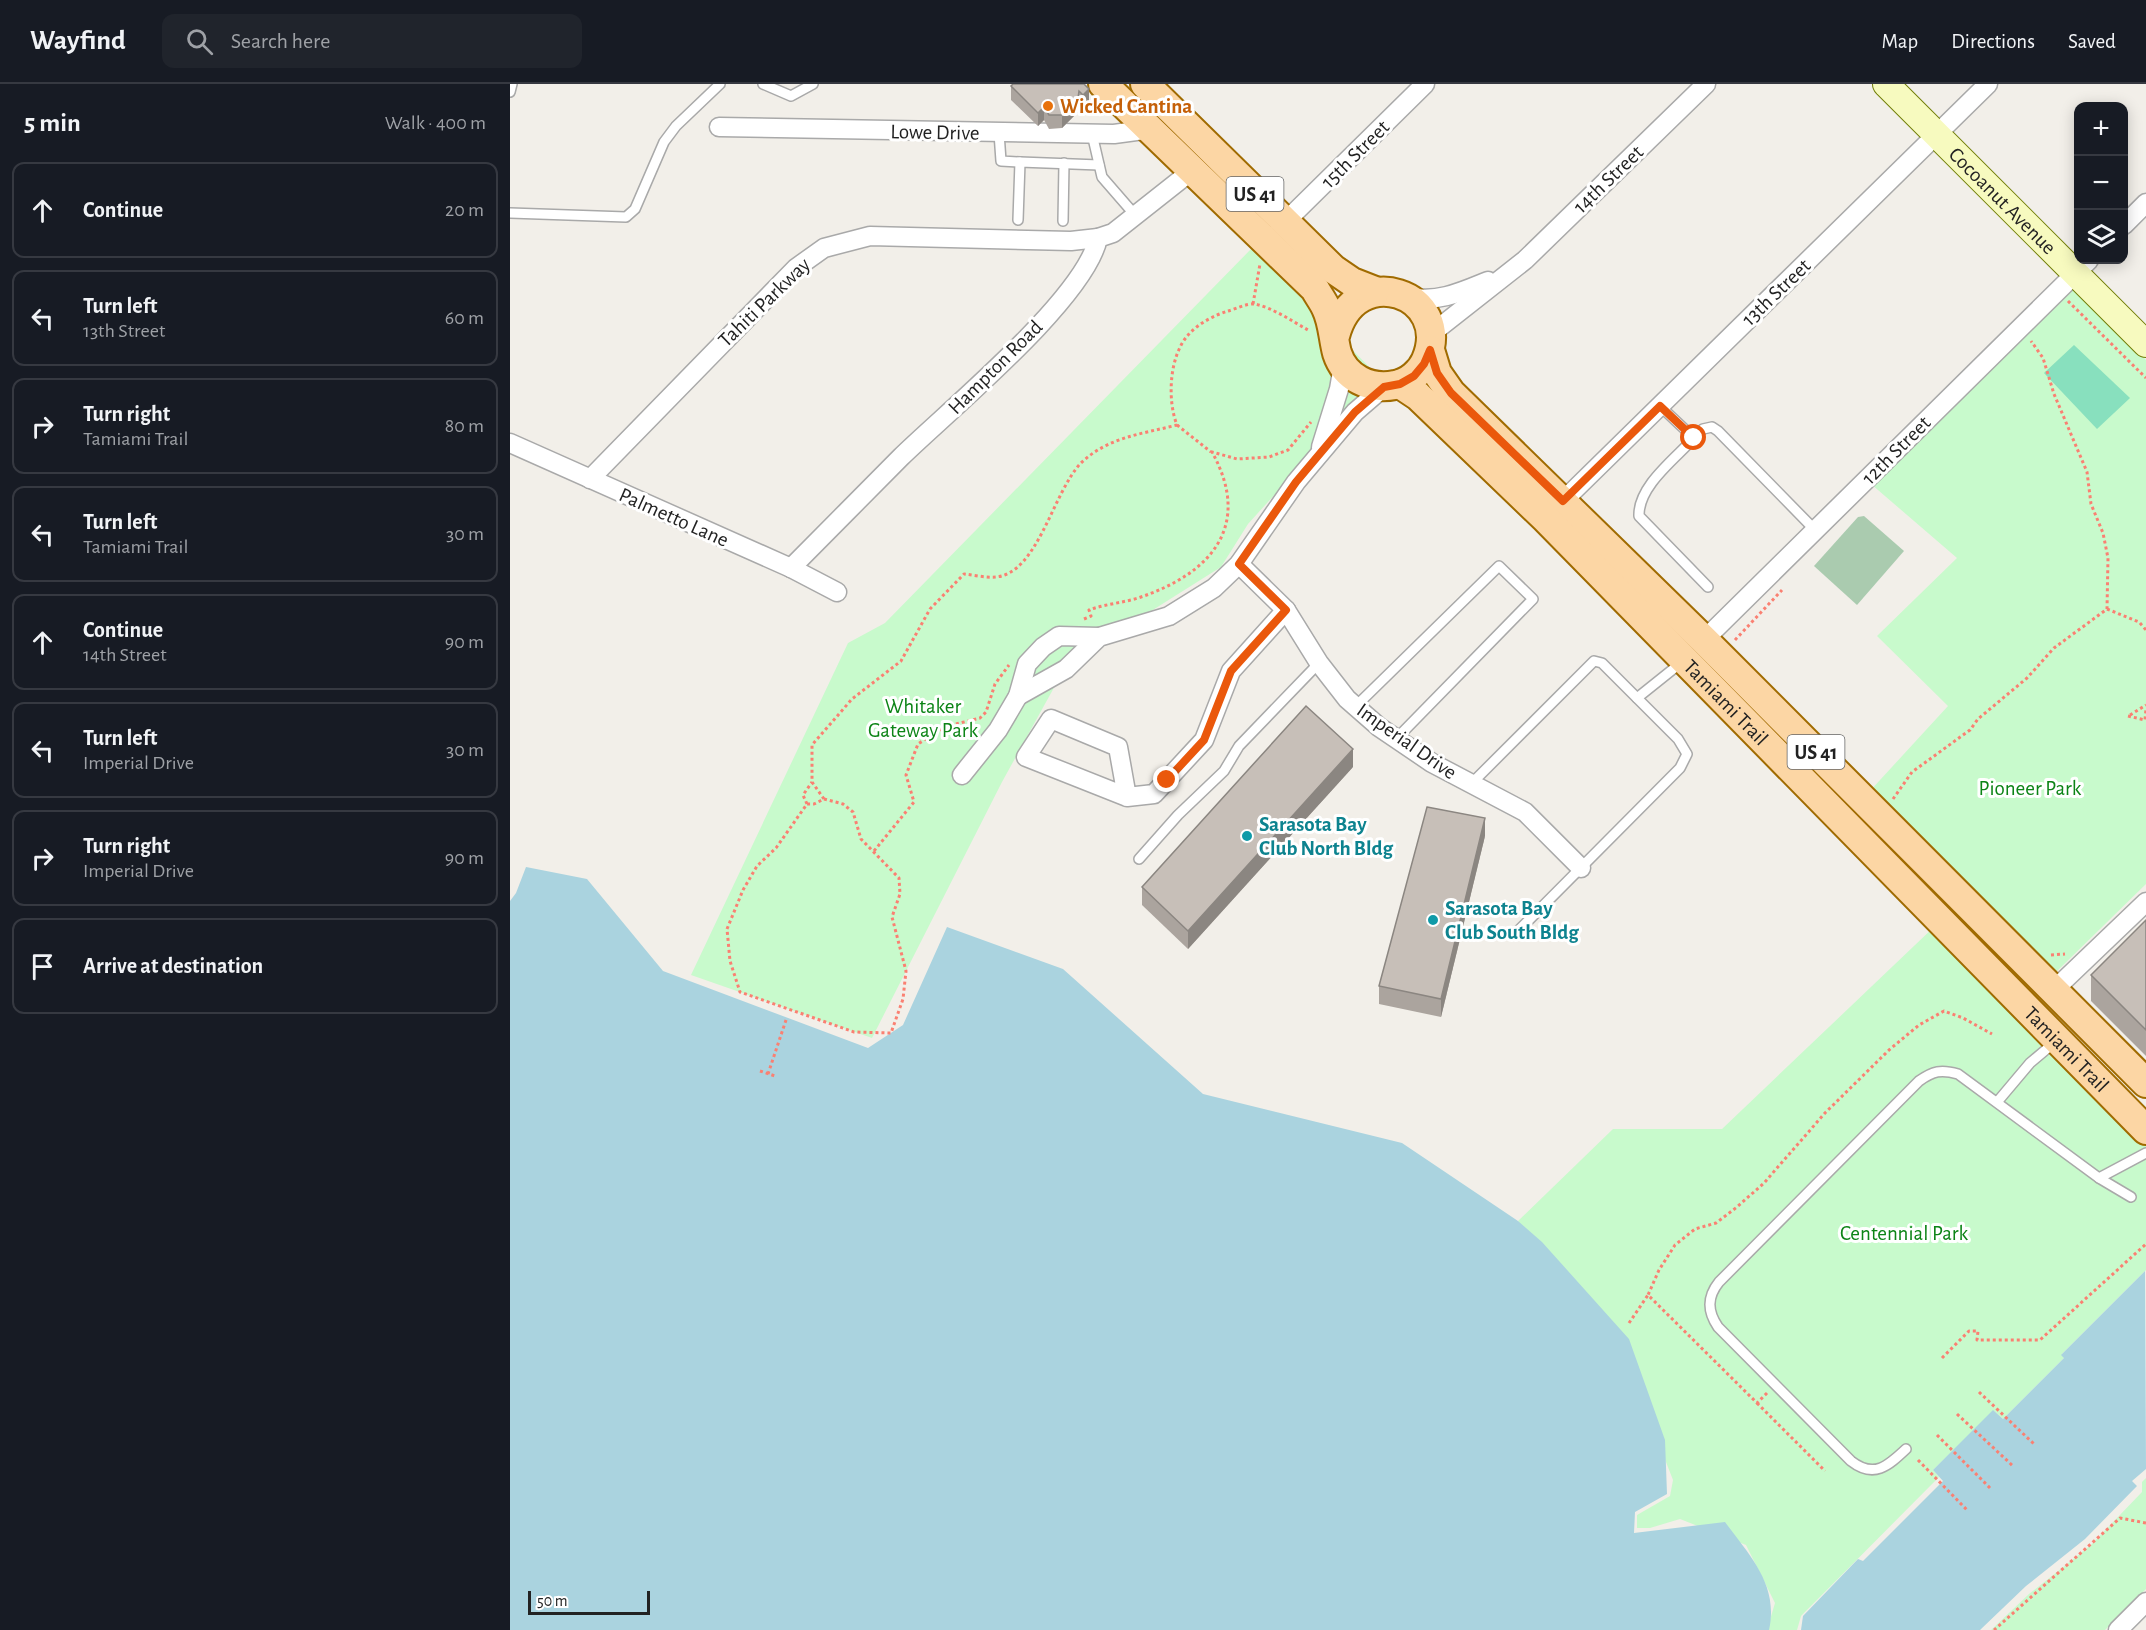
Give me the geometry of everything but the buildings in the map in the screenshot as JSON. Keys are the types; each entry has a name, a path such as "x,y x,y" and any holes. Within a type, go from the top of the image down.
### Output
{"main road":[{"name":"US 41","path":"1103,84 1194,169 1315,289 1327,309 1322,333 1337,351 1343,366"},
{"name":"US 41","path":"1145,84 1284,223 1334,269 1352,282 1375,291 1391,291 1406,296"},
{"path":"1194,169 1210,167 1219,172 1266,219 1278,224 1284,223"},
{"path":"1322,333 1339,320 1348,306 1360,297 1375,291"},
{"name":"Tamiami Trail","path":"1406,296 1418,306 1427,319 1437,373 1451,393 1563,501 1717,643 2146,1083"},
{"path":"1392,386 1414,376 1424,364 1431,342"},
{"name":"Tamiami Trail","path":"1343,366 1361,381 1392,386 1418,396 1546,519 1858,835 2056,1041 2146,1130"},
{"path":"1858,835 1902,860 2035,995 2044,997 2054,990"},
{"path":"2056,1041 2067,1042 2091,1052 2146,1104"}],"street":[{"name":"15th Street","path":"1284,223 1425,84"},
{"name":"14th Street","path":"1431,342 1525,260 1706,84"},
{"name":"Cocoanut Avenue","path":"1886,84 1937,135 2082,266 2146,344"},
{"name":"13th Street","path":"1563,501 1989,84"},
{"name":"Lowe Drive","path":"718,127 1092,134 1152,129"},
{"path":"1098,238 1113,233 1194,169"},
{"path":"2128,221 2146,202"},
{"name":"Tahiti Parkway","path":"590,479 780,284 809,257 824,248 870,236 1071,241 1098,238"},
{"name":"Hampton Road","path":"791,568 902,456 1037,326 1079,278 1095,252 1098,238"},
{"name":"12th Street","path":"1717,643 1815,530 2082,266"},
{"name":"14th Street","path":"1406,296 1426,301 1452,296 1509,272"},
{"path":"1318,454 1339,389 1343,366"},
{"path":"962,775 991,740 1018,696 1027,664 1046,644 1066,635 1099,637 1181,610 1214,588 1239,564 1318,454 1355,412 1392,386"},
{"name":"Palmetto Lane","path":"512,449 590,479 791,568 837,592"},
{"name":"Imperial Drive","path":"1239,564 1286,610 1319,663 1356,706 1396,739 1432,763 1525,812 1581,868"},
{"path":"1127,797 1118,747 1051,719 1026,757 1127,797 1154,794 1204,740 1231,671 1286,610"},
{"path":"1018,696 1066,669 1099,637"},
{"path":"2054,990 2146,902"},
{"path":"2118,1630 2146,1602"}],"lane":[{"path":"510,92 512,84"},
{"path":"510,213 626,217 635,209 664,142 676,126 720,84"},
{"path":"763,84 791,96 813,84"},
{"path":"999,133 1001,161 1099,165"},
{"path":"1092,134 1102,177 1136,215"},
{"path":"1018,220 1020,162"},
{"path":"1063,221 1064,163"},
{"path":"1660,406 1694,438"},
{"path":"1708,587 1639,516 1641,500 1649,487 1704,429 1712,427 1718,431 1815,530"},
{"path":"1356,706 1499,566 1533,599 1396,739"},
{"path":"1637,698 1684,660"},
{"path":"1471,784 1594,661 1602,663 1678,739 1687,754 1680,768 1519,930"},
{"path":"1139,859 1178,815 1224,771 1239,746 1319,663"},
{"path":"1998,1101 2030,1063 2056,1041"},
{"path":"1906,1449 1884,1467 1871,1471 1861,1468 1729,1340 1713,1319 1709,1301 1714,1288 1911,1090 1932,1072 1944,1070 1958,1074 1998,1101 2098,1178 2131,1197"},
{"path":"2098,1178 2146,1153"}],"path":[{"path":"1253,304 1260,263"},
{"path":"2061,304 2067,299 2146,378"},
{"path":"1316,416 1288,450 1269,457 1237,459 1212,452 1177,425 1169,392 1179,352 1188,334 1214,316 1253,304 1322,333"},
{"path":"2027,336 2043,358 2054,394 2087,472 2091,504 2103,533 2108,558 2107,609"},
{"path":"807,804 803,795 812,782 812,745 852,699 901,661 930,609 964,574 998,577 1025,562 1037,543 1053,507 1080,465 1099,449 1124,436 1177,425"},
{"path":"1079,622 1091,616 1089,610 1139,597 1189,573 1214,550 1225,528 1230,504 1225,479 1212,452"},
{"path":"1717,643 1784,587"},
{"path":"2107,609 2139,622 2145,627"},
{"path":"1887,804 1912,772 1970,730 1978,719 2027,678 2054,648 2107,609"},
{"path":"874,851 914,802 906,775 918,744 944,727 980,718 986,712 995,684 1010,663"},
{"path":"2146,707 2145,722 2128,716 2146,707"},
{"path":"807,804 776,848 758,866 743,890 727,929 730,961 740,992 854,1032 891,1033 903,999 906,971 892,917 900,883 897,875 861,839 853,812 843,804 824,798 812,782"},
{"path":"807,804 814,804 824,798"},
{"path":"2048,955 2068,954"},
{"path":"1629,1323 1648,1295 1659,1270 1675,1245 1695,1230 1716,1222 1755,1191 1825,1113 1889,1050 1920,1025 1944,1011 1963,1017 1992,1034"},
{"path":"768,1074 787,1017"},
{"path":"760,1071 775,1076"},
{"path":"1942,1358 1969,1331 1978,1331 1977,1340 2040,1340 2146,1244"},
{"path":"1648,1295 1825,1471"},
{"path":"1757,1403 1774,1385"},
{"path":"1979,1392 2034,1444"},
{"path":"1957,1414 2013,1466"},
{"path":"1937,1435 1990,1488"},
{"path":"1918,1460 1968,1510"},
{"path":"1994,1630 2120,1518 2146,1523"}],"green space":[{"name":"Whitaker Gateway Park","path":"1252,248 1380,378 1248,524 1221,567 1067,664 1002,782 872,1038 691,975 848,643 885,623"},
{"name":"Pioneer Park","path":"2074,288 2146,360 2146,884 2053,975 1869,792 1948,706 1877,636 1957,558 1871,484"},
{"path":"2074,345 2130,398 2097,429 2044,373"},
{"path":"1864,516 1904,551 1857,605 1814,566 1858,517"},
{"name":"Centennial Park","path":"1936,925 2146,1143 2146,1270 2062,1354 2064,1358 2003,1419 1994,1411 1933,1470 1939,1477 1801,1616 1797,1630 1767,1630 1775,1603 1746,1545 1680,1519 1650,1528 1637,1528 1637,1515 1670,1496 1673,1480 1659,1444 1518,1221 1613,1129 1722,1129"},
{"path":"2146,1478 2146,1589 2105,1630 1991,1630 2029,1594 2091,1545 2142,1492 2142,1482"}],"water":[{"path":"526,867 587,879 663,971 868,1048 903,1025 947,927 1063,969 1203,1094 1402,1143 1518,1221 1542,1242 1629,1339 1665,1440 1667,1494 1635,1512 1634,1533 1725,1522 1753,1559 1766,1585 1771,1614 1769,1630 510,1630 510,901 516,893"},
{"path":"2145,1271 2146,1469 2132,1481 2137,1486 2085,1539 2026,1586 1980,1630 1801,1630 1803,1616 1858,1559 1863,1561 1943,1481 1933,1470 1993,1410 2003,1419 2064,1358 2061,1355"}],"place":[{"name":"Wicked Cantina","path":"1048,106"},
{"name":"Sarasota Bay Club North Bldg","path":"1247,836"},
{"name":"Sarasota Bay Club South Bldg","path":"1433,920"}],"route":[{"path":"1167,780 1204,740 1231,671 1286,610 1239,564 1296,482 1355,412 1384,387 1400,384 1414,376 1424,364 1430,350 1437,373 1451,393 1563,501 1660,406 1694,438"}]}
